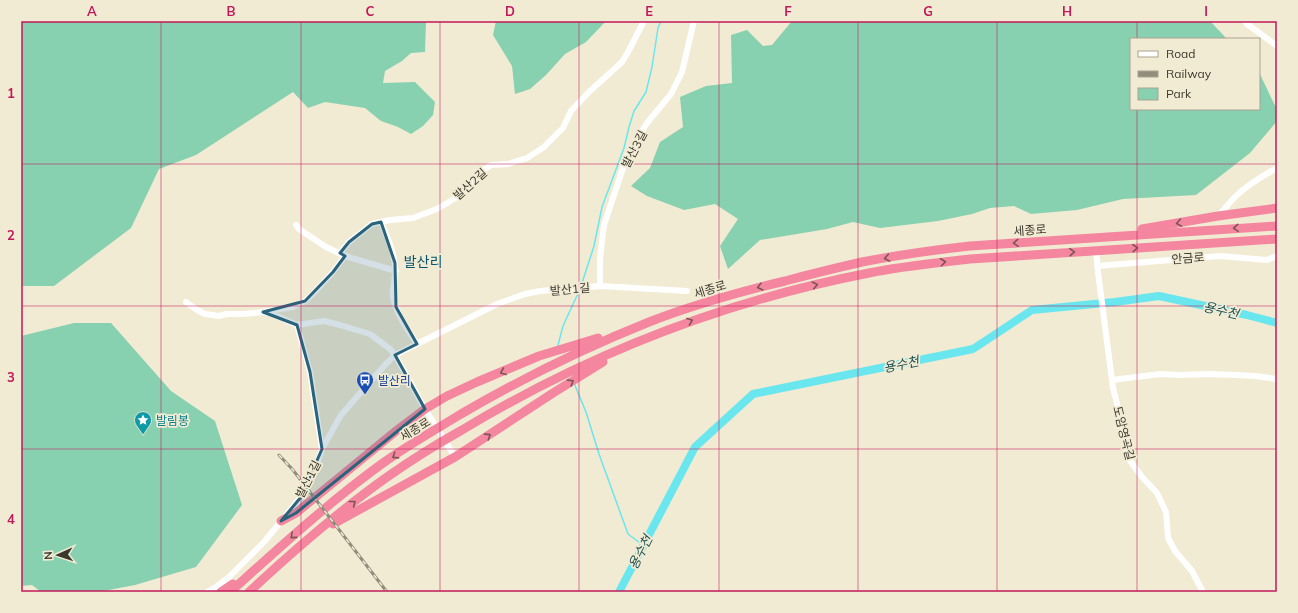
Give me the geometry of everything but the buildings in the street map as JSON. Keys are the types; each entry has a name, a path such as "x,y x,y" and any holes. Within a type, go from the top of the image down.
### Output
{"highway":[{"path":"1083,238 1277,208"},
{"name":"세종로","path":"230,592 330,504 384,463 446,423 576,349 704,302 863,262 962,247 1276,226"},
{"name":"세종로","path":"249,592 332,519 389,476 434,446 492,411 549,382 586,368 653,334 710,314 801,288 870,272 970,259 1277,239"},
{"path":"281,521 296,513 425,409 447,396 539,356 576,349"},
{"path":"313,536 455,457 553,393 586,368"},
{"path":"221,592 259,566"}],"street":[{"name":"발산2길","path":"186,302 205,314 219,316 226,314 244,314 285,309 305,301 324,283 349,242 372,224 390,220 413,218 438,209 459,196 485,168 491,165 508,164 527,158 544,146 563,128 571,111 589,92 622,62 644,21"},
{"name":"발산3길","path":"600,286 600,258 604,225 625,163 634,143 647,123 671,94 682,72 694,21"},
{"path":"1245,21 1277,46"},
{"path":"1218,216 1235,197 1246,188 1267,173 1277,168"},
{"path":"381,222 391,247 396,271 393,297 400,316 417,344"},
{"path":"296,225 299,229 326,247 342,254 396,271"},
{"name":"도암영곡길","path":"1096,250 1112,380 1128,458 1142,477 1157,492 1166,512 1168,538 1175,551 1192,571 1202,592"},
{"name":"안금로","path":"1097,266 1220,256 1267,260 1277,256"},
{"name":"발산1길","path":"207,592 216,588 230,576 264,542 301,497 315,470 322,449 341,415 395,355 497,304 525,294 540,291 600,286 688,291"},
{"name":"발산2길","path":"263,312 270,313 297,325"},
{"path":"322,449 310,372 297,325 324,321 340,324 370,334 390,349 455,457"},
{"path":"1112,380 1160,374 1236,375 1277,379"}],"highlighted area":[{"path":"381,222 395,263 396,307 417,344 395,355 425,409 296,513 281,521 301,497 322,449 310,372 297,325 263,312 305,301 333,272 345,256 340,253 349,242 372,224"}],"green space":[{"path":"21,21 426,21 425,52 411,53 402,61 385,71 383,83 415,82 435,102 433,115 423,126 411,134 398,127 381,121 365,108 325,102 308,108 293,92 196,155 159,169 131,228 54,286 21,286"},
{"path":"496,21 606,21 586,42 565,54 546,75 530,89 515,94 512,66 493,35"},
{"path":"792,21 1210,21 1226,38 1130,38 1130,110 1260,110 1260,74 1277,110 1277,121 1250,153 1196,195 1123,199 1077,210 1031,214 1014,206 990,208 972,214 938,221 880,228 853,222 827,229 760,240 728,269 720,246 738,219 715,204 684,210 647,196 631,186 650,168 660,142 683,127 680,97 706,86 732,83 731,35 747,30 763,46 772,45"},
{"path":"74,323 111,323 171,391 215,421 242,505 196,567 135,585 98,592 41,592 32,585 21,586 21,336"}],"waterway":[{"path":"581,286 594,246 602,207 624,148 634,111 646,92 652,67 658,28 661,21"},
{"path":"559,347 558,345 563,326 580,289"},
{"name":"용수천","path":"619,592 695,447 753,394 973,349 1032,310 1159,296 1277,323"},
{"path":"574,383 586,412 599,454 628,534 644,546"}],"railway":[{"path":"279,455 293,470 387,592"}],"place":[{"name":"발산리","path":"365,395"},
{"name":"발림봉","path":"143,435"}],"district":[{"name":"발산리","path":"423,262"}]}
